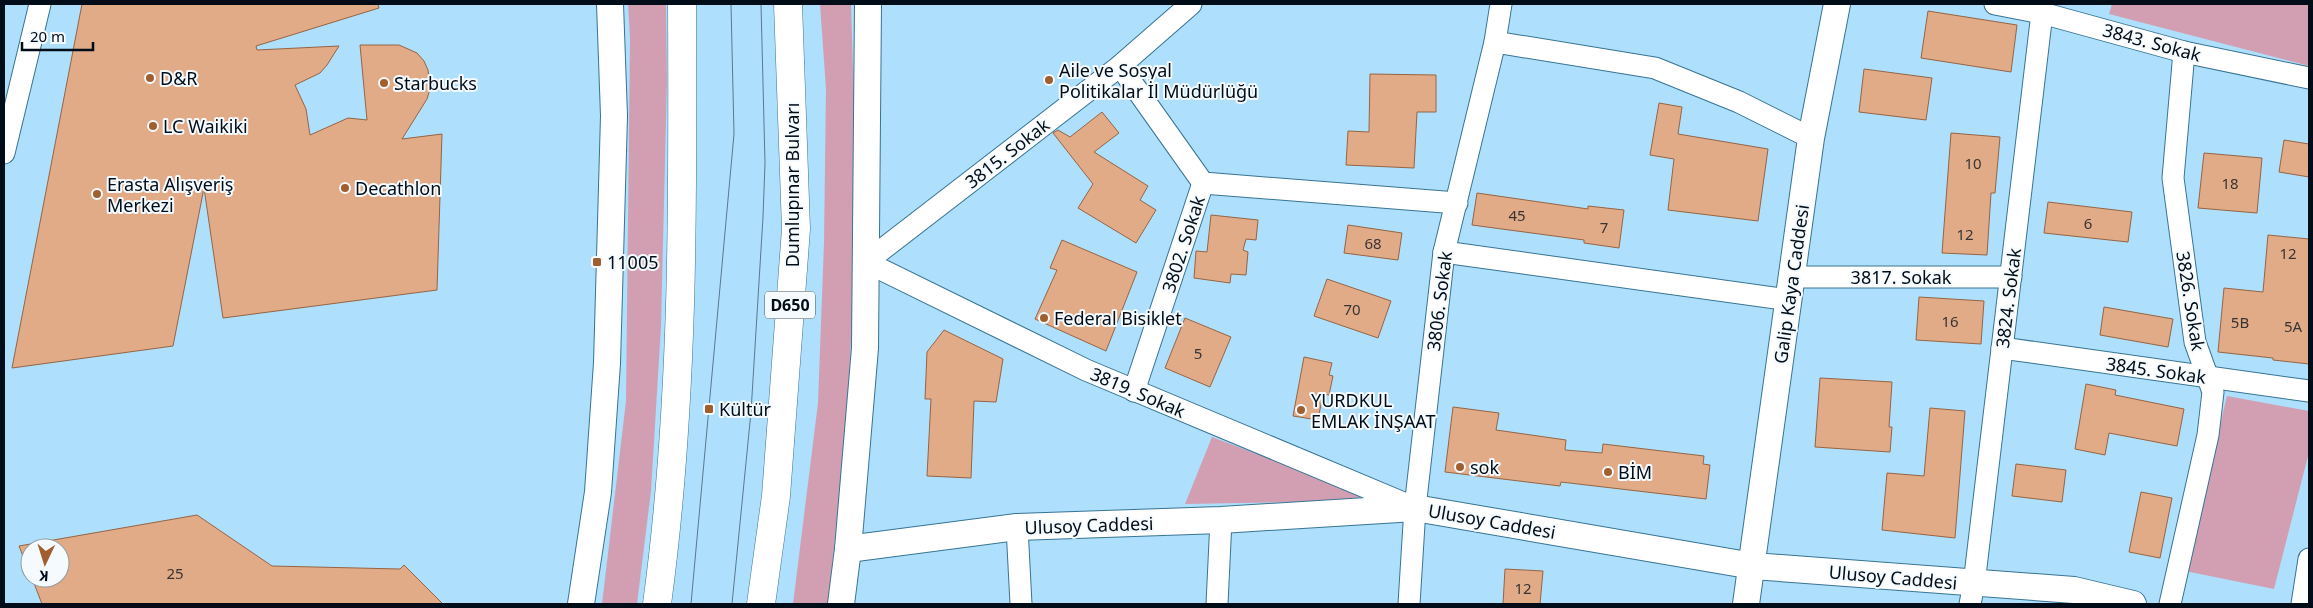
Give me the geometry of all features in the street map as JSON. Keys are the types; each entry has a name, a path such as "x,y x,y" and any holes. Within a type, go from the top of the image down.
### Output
{"highway":[{"path":"656,604 668,523 683,234 682,4"},
{"name":"Dumlupınar Bulvarı","path":"761,604 776,496 796,229 788,4"}],"street":[{"path":"4,153 40,4"},
{"path":"581,604 598,492 607,363 614,116 610,4"},
{"path":"841,604 848,549 865,348 868,4"},
{"name":"3815. Sokak","path":"866,262 1120,66 1191,4"},
{"name":"3806. Sokak","path":"1409,604 1416,508 1444,252 1495,42 1501,4"},
{"name":"Galip Kaya Caddesi","path":"1746,604 1753,566 1811,138 1837,4"},
{"name":"3843. Sokak","path":"1995,4 2042,13 2184,52 2309,78"},
{"name":"3824. Sokak","path":"1972,594 2042,13"},
{"path":"1495,42 1655,68 1739,102 1811,138"},
{"name":"3826. Sokak","path":"2170,604 2208,436 2213,392 2195,342 2173,178 2184,52"},
{"path":"1120,66 1203,183 1457,203"},
{"name":"3802. Sokak","path":"1134,391 1203,183"},
{"name":"3817. Sokak","path":"1444,252 1791,288 2011,277"},
{"name":"3819. Sokak","path":"866,262 1086,370 1416,508"},
{"name":"3845. Sokak","path":"2002,348 2309,391"},
{"name":"Ulusoy Caddesi","path":"848,549 1017,527 1221,520 1416,508 1753,566 1972,594 2074,590 2133,604"},
{"path":"1217,604 1221,520"},
{"path":"1017,527 1022,604"},
{"path":"2302,604 2309,559"}],"shaded area":[{"path":"628,4 666,4 667,81 661,326 651,491 637,604 602,604 626,401 630,39"},
{"path":"820,4 851,4 858,229 844,454 828,604 793,604 818,403 824,243 826,89"},
{"path":"2112,4 2309,4 2309,66 2109,14"},
{"path":"2227,396 2309,411 2309,452 2274,589 2185,571"},
{"path":"1212,437 1360,493 1358,501 1185,504"}],"building":[{"path":"82,4 378,4 379,8 256,46 257,50 339,46 320,73 295,85 306,109 310,135 348,118 367,120 360,45 399,45 417,53 424,61 428,70 430,89 427,99 402,139 442,134 437,290 223,318 204,188 173,346 12,368"},
{"path":"1928,11 2017,25 2011,72 1921,58"},
{"path":"1864,69 1932,78 1926,120 1859,112"},
{"path":"1370,74 1436,75 1436,112 1417,112 1414,168 1346,165 1348,131 1369,132"},
{"path":"1659,103 1682,107 1678,134 1768,149 1758,221 1668,210 1674,159 1650,155"},
{"path":"1102,112 1119,133 1094,152 1148,186 1140,200 1156,210 1136,243 1078,208 1093,184 1053,133 1058,130 1070,137"},
{"path":"1951,133 2000,137 1995,193 1991,193 1987,255 1942,253"},
{"path":"2284,140 2309,144 2309,177 2279,172"},
{"path":"2204,153 2262,158 2257,213 2198,208"},
{"path":"1477,193 1588,209 1588,206 1624,210 1619,248 1584,243 1584,240 1472,225"},
{"path":"2048,202 2132,212 2128,242 2044,233"},
{"path":"1211,215 1258,220 1256,240 1246,239 1243,250 1248,252 1246,275 1231,274 1230,283 1194,278 1196,251 1207,252"},
{"path":"1348,225 1402,233 1398,260 1344,253"},
{"path":"2268,235 2309,239 2309,364 2218,352 2224,288 2263,292"},
{"path":"1062,240 1137,272 1106,351 1035,319 1057,270 1050,268"},
{"path":"1327,279 1391,301 1378,338 1314,316"},
{"path":"1919,297 1984,301 1981,344 1916,340"},
{"path":"2104,307 2173,319 2168,347 2100,335"},
{"path":"1185,318 1231,337 1210,387 1165,368"},
{"path":"944,330 1003,359 996,402 974,401 971,478 927,476 931,399 925,399 927,352"},
{"path":"1304,357 1332,363 1329,375 1333,376 1329,395 1323,394 1318,420 1293,416"},
{"path":"1820,378 1892,382 1889,427 1892,427 1890,452 1815,447"},
{"path":"2086,384 2116,390 2115,395 2184,409 2177,446 2109,433 2105,455 2075,449"},
{"path":"1453,407 1499,413 1496,430 1566,440 1565,450 1602,453 1603,444 1704,456 1703,464 1710,465 1706,499 1561,482 1560,486 1445,472"},
{"path":"1930,408 1965,411 1955,538 1882,530 1887,473 1924,476"},
{"path":"2016,464 2066,470 2062,502 2012,496"},
{"path":"2141,492 2172,498 2160,558 2129,552"},
{"path":"197,515 272,566 400,569 404,565 443,604 42,604 36,588 70,588 70,538 65,538"},
{"path":"1505,569 1543,571 1540,604 1503,604"}],"tram line":[{"path":"691,604 734,134 731,4"},
{"path":"732,604 751,412 763,217 765,163 761,4"}],"place":[{"name":"D&R","path":"150,78"},
{"name":"Aile ve Sosyal Politikalar İl Müdürlüğü","path":"1049,80"},
{"name":"Starbucks","path":"384,83"},
{"name":"LC Waikiki","path":"153,126"},
{"name":"Decathlon","path":"345,188"},
{"name":"Erasta Alışveriş Merkezi","path":"97,194"},
{"name":"11005","path":"597,262"},
{"name":"Federal Bisiklet","path":"1044,318"},
{"name":"Kültür","path":"709,409"},
{"name":"YURDKUL EMLAK İNŞAAT","path":"1301,410"},
{"name":"sok","path":"1460,467"},
{"name":"BİM","path":"1608,472"}]}
